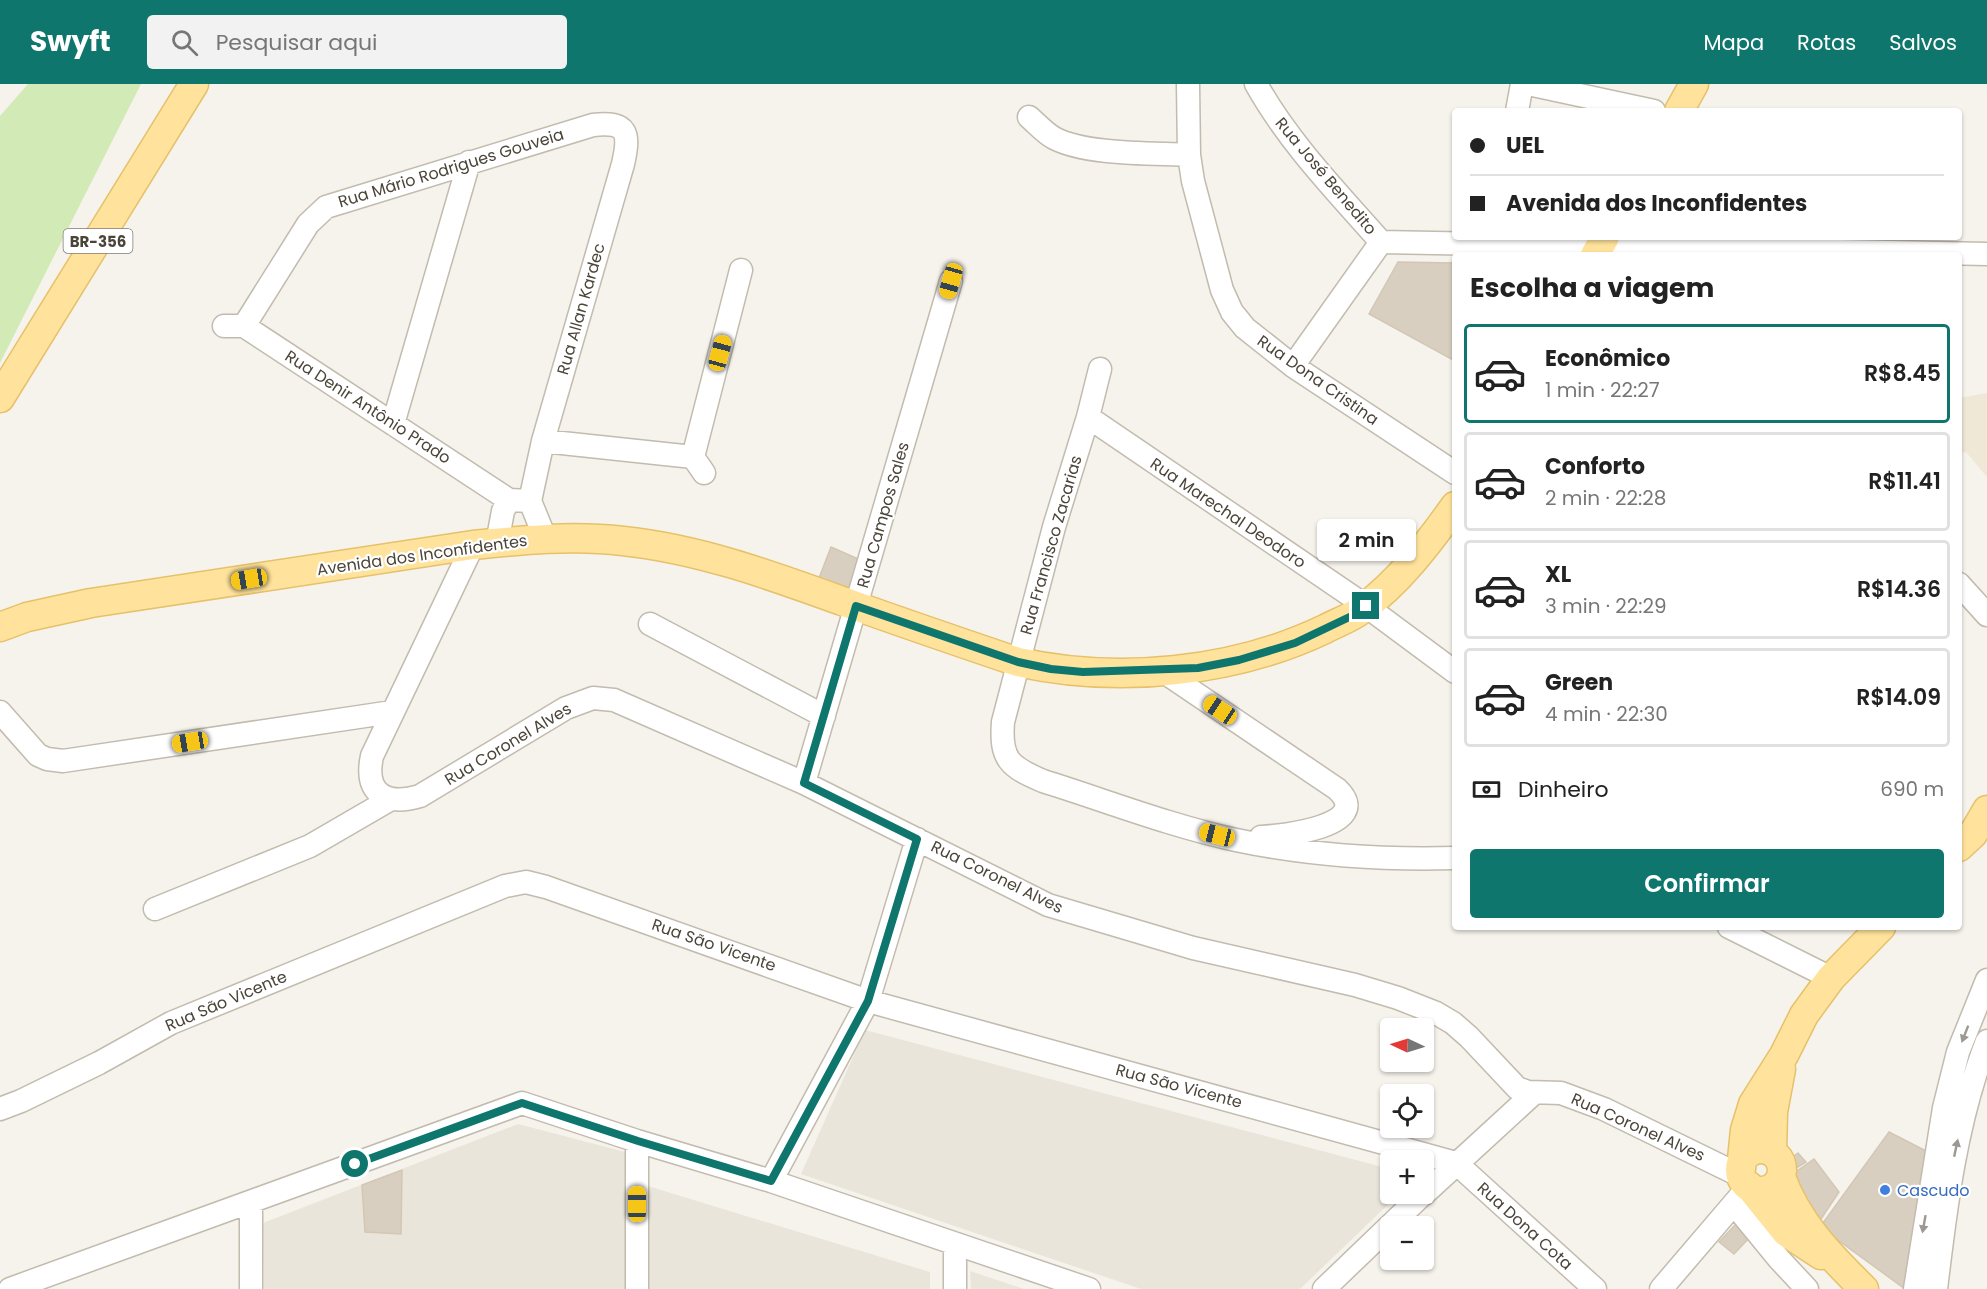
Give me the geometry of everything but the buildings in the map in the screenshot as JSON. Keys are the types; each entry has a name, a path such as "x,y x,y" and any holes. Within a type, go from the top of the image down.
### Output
{"main road":[{"name":"BR-356","path":"0,398 194,84"},
{"path":"1681,108 1694,84"},
{"name":"Avenida dos Inconfidentes","path":"0,627 27,617 91,603 485,544 575,538 675,548 742,565 1018,662 1051,669 1083,672 1198,668 1239,660 1295,643 1360,612 1397,579 1452,510"},
{"path":"1962,844 1973,834 1987,810"},
{"path":"1741,1184 1745,1130 1753,1104 1784,1055 1804,1015 1831,978 1878,930"},
{"path":"1784,1055 1774,1103 1777,1164 1787,1194 1797,1213 1837,1262 1864,1289"},
{"path":"1777,1164 1766,1150 1752,1151 1742,1162 1741,1184 1786,1232 1814,1252 1837,1262"}],"street":[{"name":"Rua José Benedito","path":"1256,84 1278,120 1300,148 1381,242 1495,241 1600,246 1890,252"},
{"path":"1518,108 1522,84"},
{"path":"1528,84 1640,108"},
{"name":"Rua Dona Cristina","path":"1191,85 1189,155 1199,206 1227,303 1245,328 1293,366 1452,471"},
{"path":"1029,117 1052,137 1072,144 1096,149 1189,155"},
{"name":"Rua Mário Rodrigues Gouveia","path":"234,326 308,224 326,207 593,125 613,124"},
{"name":"Rua Allan Kardec","path":"485,544 503,511 520,500 543,441 627,145 624,130 613,124"},
{"path":"393,424 469,162"},
{"path":"1293,366 1381,242"},
{"name":"Rua José Benedito","path":"1962,253 1987,254"},
{"path":"543,441 698,465 741,270"},
{"name":"Rua Campos Sales","path":"804,783 951,281"},
{"name":"Rua Denir Antônio Prado","path":"234,326 520,500"},
{"name":"Rua Francisco Zacarias","path":"1100,369 1088,417 1054,527 1003,722 1001,740 1004,754 1010,764 1021,772 1043,781 1199,831 1235,840 1327,854 1421,859 1452,858"},
{"name":"Rua Marechal Deodoro","path":"1088,417 1366,606 1452,670"},
{"path":"520,500 546,540"},
{"path":"391,799 376,791 371,781 369,770 372,756 392,712 485,544"},
{"path":"1962,587 1987,615"},
{"path":"650,624 824,716"},
{"path":"1161,670 1337,789 1347,802 1344,815 1319,827 1294,833 1235,840"},
{"name":"Rua Coronel Alves","path":"391,799 399,800 420,796 566,708 588,699 614,700 804,783 1048,905 1193,948 1355,985 1436,1013 1453,1023 1469,1037 1512,1085 1522,1091 1561,1093 1604,1109 1741,1184"},
{"path":"0,712 38,756 63,761 392,712"},
{"path":"155,909 310,846 391,799"},
{"path":"771,1181 868,1001 917,839"},
{"name":"Rua São Vicente","path":"0,1109 99,1064 171,1023 505,886 526,882 557,890 868,1001 1456,1163"},
{"path":"1735,930 1831,978"},
{"path":"1915,1289 1944,1107 1958,1052 1987,980"},
{"path":"1936,1289 1955,1150 1976,1070 1987,1041"},
{"path":"1434,1184 1534,1093"},
{"path":"10,1289 522,1103 771,1181 1089,1289"},
{"path":"637,1289 638,1141"},
{"name":"Rua Dona Cota","path":"1456,1163 1595,1289"},
{"path":"1661,1289 1741,1184 1779,1259 1807,1289"},
{"path":"250,1202 251,1289"},
{"path":"1324,1289 1413,1204"},
{"path":"955,1245 955,1289"}],"shaded area":[{"path":"1987,393 1987,477 1966,452 1962,453 1962,397"},
{"path":"865,1030 1380,1166 1380,1204 1389,1204 1300,1289 1141,1289 801,1174"},
{"path":"518,1124 629,1153 628,1289 264,1289 263,1223"},
{"path":"648,1186 930,1272 930,1289 648,1289"},
{"path":"970,1271 1024,1289 971,1289"}],"green space":[{"path":"28,84 141,84 0,363 0,116"}],"place":[{"name":"Cascudo","path":"1885,1190"}],"route":[{"path":"355,1164 522,1103 771,1181 868,1001 917,839 804,783 856,606 1018,662 1051,669 1083,672 1198,668 1239,660 1295,643 1360,612 1366,606"}]}
